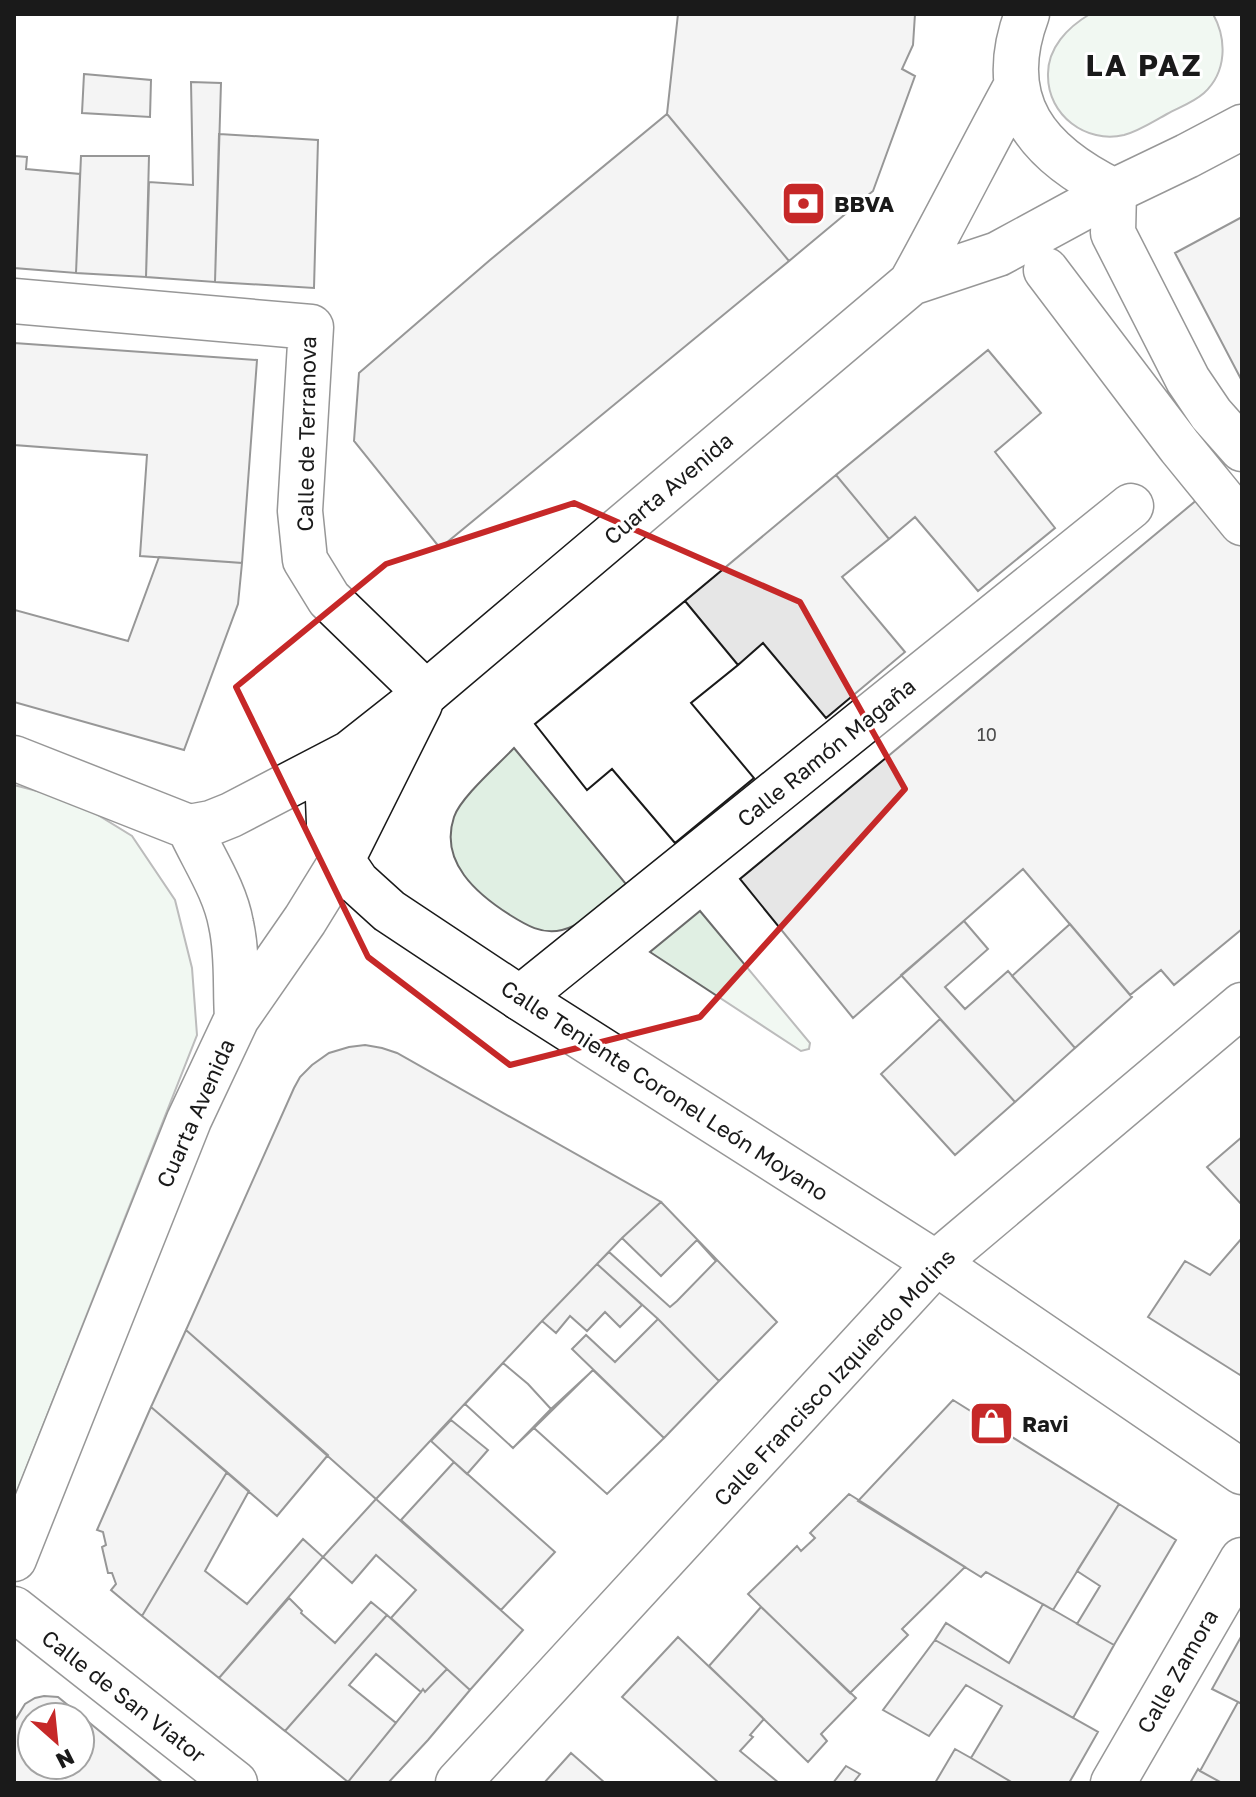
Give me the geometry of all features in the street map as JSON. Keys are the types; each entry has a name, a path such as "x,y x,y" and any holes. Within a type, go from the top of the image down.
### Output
{"street":[{"path":"1027,14 1016,53 1016,86 1028,118 1044,142 1076,170 1114,191 1113,233 1188,380 1211,414 1242,449"},
{"name":"Cuarta Avenida","path":"350,753 426,693 911,283 1016,86"},
{"name":"Cuarta Avenida","path":"911,283 998,254 1242,127"},
{"path":"1046,270 1180,447 1242,523"},
{"name":"Calle de Terranova","path":"14,301 311,327 300,511 305,560 329,599 426,693"},
{"name":"Calle Ramón Magaña","path":"520,998 1131,506"},
{"name":"Cuarta Avenida","path":"14,1559 189,1120 237,1018 342,860 426,693"},
{"path":"14,758 189,827 231,815 350,753"},
{"name":"Calle Teniente Coronel León Moyano","path":"350,753 328,799 329,824 342,860 357,882 389,911 936,1263 1242,1472"},
{"path":"189,827 226,904 235,953 237,1018"},
{"name":"Calle Francisco Izquierdo Molins","path":"458,1783 936,1263 1242,1005"},
{"name":"Calle Zamora","path":"1113,1783 1242,1560"},
{"name":"Calle de San Viator","path":"14,1609 235,1783"}],"highlighted area":[{"path":"574,503 800,602 905,789 700,1017 510,1065 368,957 236,687 386,564"}],"green space":[{"path":"1090,14 1213,14 1221,34 1222,55 1212,85 1196,99 1124,135 1110,137 1083,131 1062,114 1055,103 1048,76 1051,56 1060,39"},
{"path":"514,748 626,884 587,917 562,930 534,928 498,907 464,875 452,848 451,833 458,809 471,791"},
{"path":"14,785 75,801 132,836 175,900 192,968 197,1035 14,1499"},
{"path":"700,911 810,1043 809,1049 801,1051 650,952"}],"building":[{"path":"678,14 915,14 913,45 902,69 915,76 873,191 789,261 667,114"},
{"path":"84,74 151,80 150,117 82,113"},
{"path":"191,82 221,83 215,282 146,277 149,182 193,185"},
{"path":"667,114 789,261 440,548 354,441 359,373"},
{"path":"219,134 318,140 314,288 215,282"},
{"path":"14,156 27,157 26,169 80,174 76,273 14,268"},
{"path":"81,156 149,156 146,277 76,273"},
{"path":"1242,217 1242,381 1175,253"},
{"path":"14,343 257,360 242,563 140,556 147,455 14,445"},
{"path":"988,350 1041,413 995,452 1055,528 978,591 915,517 889,539 836,475"},
{"path":"836,475 889,539 842,577 905,652 826,718 763,643 738,665 685,601"},
{"path":"1204,494 1242,540 1242,929 1174,985 1161,970 1130,995 1023,869 853,1018 740,879"},
{"path":"159,557 242,563 238,604 184,750 14,702 15,610 128,641"},
{"path":"685,601 738,665 691,703 754,778 675,843 612,769 587,790 535,724"},
{"path":"685,601 738,665 691,703 754,778 675,843 612,769 587,790 535,724"},
{"path":"964,921 988,949 945,987 965,1009 1008,971 1075,1048 1015,1102 901,975"},
{"path":"1070,924 1132,997 1075,1048 1012,976"},
{"path":"940,1019 1015,1102 955,1155 881,1074"},
{"path":"365,1045 397,1053 661,1202 542,1321 376,1499 186,1330 300,1077 329,1053"},
{"path":"1242,1137 1242,1205 1207,1167"},
{"path":"661,1202 777,1322 719,1381 658,1319 597,1264 609,1252 670,1307 677,1301 716,1261 697,1240 661,1276 622,1238"},
{"path":"1242,1238 1240,1375 1148,1317 1185,1261 1210,1275"},
{"path":"597,1264 642,1305 620,1327 605,1312 587,1331 570,1316 556,1333 542,1321"},
{"path":"658,1319 719,1381 664,1438 572,1349 586,1335 615,1362"},
{"path":"186,1330 328,1455 277,1516 151,1407"},
{"path":"503,1363 551,1409 593,1370 664,1438 607,1494 534,1428 513,1448 465,1404"},
{"path":"503,1363 551,1409 513,1448 465,1404"},
{"path":"593,1370 664,1438 607,1494 534,1428"},
{"path":"953,1400 1119,1504 1053,1610 986,1572 981,1577 858,1501"},
{"path":"151,1407 227,1472 142,1616 111,1590 116,1584 112,1573 108,1573 102,1547 106,1545 103,1532 97,1530"},
{"path":"451,1420 488,1450 467,1474 431,1441"},
{"path":"454,1462 555,1552 501,1610 401,1520"},
{"path":"227,1472 249,1491 205,1571 247,1604 303,1539 323,1557 219,1678 142,1616"},
{"path":"849,1494 965,1567 902,1629 908,1635 850,1693 748,1594 797,1546 801,1551 815,1538 810,1533"},
{"path":"376,1499 523,1630 470,1690 391,1618 416,1590 376,1555 352,1583 323,1557"},
{"path":"1119,1504 1176,1540 1114,1645 1077,1624 1100,1586 1077,1571"},
{"path":"289,1598 335,1643 371,1602 387,1615 285,1731 219,1678"},
{"path":"1043,1604 1114,1645 1073,1718 935,1640 946,1623 1009,1663"},
{"path":"761,1607 856,1698 821,1734 827,1741 808,1762 709,1666"},
{"path":"387,1615 447,1669 425,1692 423,1689 421,1692 376,1654 349,1685 396,1723 348,1782 285,1731"},
{"path":"1242,1635 1242,1704 1212,1689"},
{"path":"678,1637 764,1719 740,1751 779,1783 719,1783 622,1697"},
{"path":"935,1640 1098,1732 1069,1783 1013,1783 971,1758 1002,1706 966,1685 929,1736 883,1710"},
{"path":"447,1669 470,1690 428,1740 388,1783 348,1782 423,1689 425,1692"},
{"path":"44,1696 58,1697 63,1701 30,1701"},
{"path":"1238,1702 1242,1704 1242,1783 1222,1783 1200,1771"},
{"path":"16,1719 16,1781 96,1781 96,1728 163,1783 14,1783"},
{"path":"955,1749 971,1758 1013,1783 935,1783"},
{"path":"571,1753 605,1783 544,1783"},
{"path":"846,1766 860,1774 853,1783 833,1783"},
{"path":"1198,1769 1200,1771 1222,1783 1190,1783"}],"place":[{"name":"BBVA","path":"803,203"},
{"name":"Ravi","path":"991,1423"}],"district":[{"name":"LA PAZ","path":"1144,65"}]}
